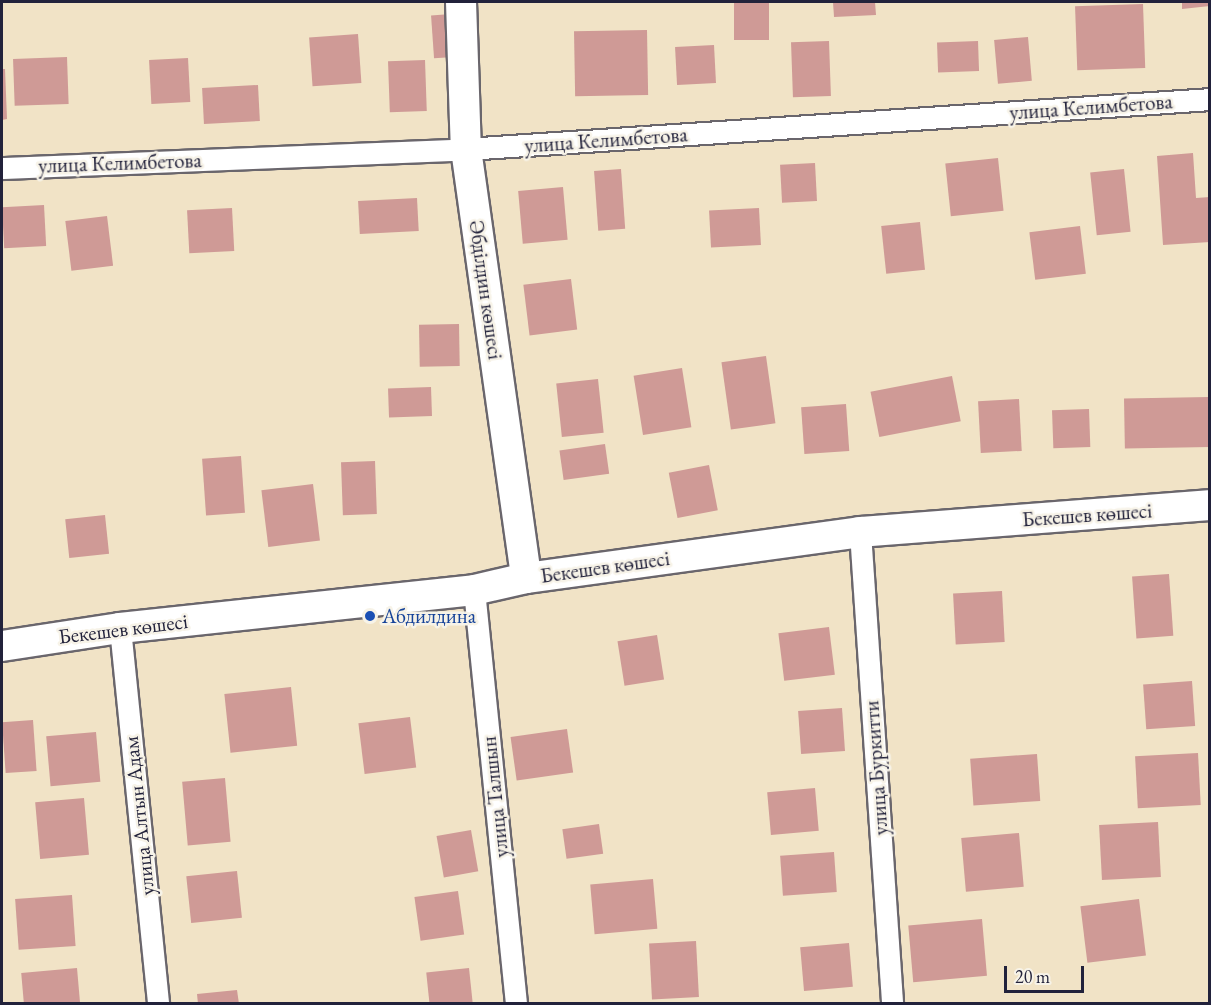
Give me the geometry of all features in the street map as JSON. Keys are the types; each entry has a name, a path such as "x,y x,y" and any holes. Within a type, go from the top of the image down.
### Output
{"main road":[{"name":"Әбділдин көшесі","path":"460,2 466,149 526,578"},
{"name":"Бекешев көшесі","path":"2,645 120,628 474,590 526,578 860,532 1209,505"}],"street":[{"name":"улица Келимбетова","path":"2,168 466,149 1209,99"},
{"name":"улица Буркитти","path":"860,532 892,1004"},
{"name":"улица Талшын","path":"474,590 516,1004"},
{"name":"улица Алтын Адам","path":"120,628 158,1004"}],"building":[{"path":"734,2 769,2 769,40 734,40"},
{"path":"833,2 875,2 876,15 834,17"},
{"path":"1182,2 1210,2 1210,6 1182,9"},
{"path":"1143,4 1145,68 1077,70 1075,6"},
{"path":"451,14 454,57 434,58 431,15"},
{"path":"647,30 648,95 575,96 574,31"},
{"path":"358,34 361,83 313,86 309,37"},
{"path":"1028,37 1032,81 998,84 994,40"},
{"path":"829,41 831,96 793,97 791,42"},
{"path":"978,41 979,71 938,72 937,42"},
{"path":"714,45 716,83 677,85 675,47"},
{"path":"67,57 69,104 15,106 13,59"},
{"path":"188,58 190,102 151,104 149,60"},
{"path":"425,60 427,111 390,112 388,61"},
{"path":"2,69 5,69 7,119 2,120"},
{"path":"258,85 260,121 204,124 202,88"},
{"path":"1193,153 1196,198 1210,197 1210,242 1163,245 1157,156"},
{"path":"998,158 1004,211 951,216 945,164"},
{"path":"815,163 817,201 782,203 780,165"},
{"path":"621,169 625,229 598,231 594,171"},
{"path":"1124,169 1131,232 1097,235 1090,173"},
{"path":"563,187 568,240 523,244 518,191"},
{"path":"417,198 419,231 360,234 358,201"},
{"path":"44,205 46,246 4,248 2,207"},
{"path":"232,208 234,251 189,253 187,210"},
{"path":"759,208 761,245 711,248 709,211"},
{"path":"107,216 113,266 71,271 65,221"},
{"path":"920,222 925,270 886,274 881,226"},
{"path":"1080,226 1086,274 1035,280 1029,232"},
{"path":"571,279 577,330 530,335 523,285"},
{"path":"459,324 460,366 420,367 419,325"},
{"path":"766,356 775,423 731,430 721,362"},
{"path":"682,368 691,427 643,435 634,376"},
{"path":"952,376 961,421 879,437 871,392"},
{"path":"598,379 604,433 562,437 556,383"},
{"path":"431,387 432,416 389,417 388,389"},
{"path":"1209,397 1210,447 1125,448 1124,398"},
{"path":"1019,399 1022,451 981,453 978,401"},
{"path":"846,404 849,451 804,454 801,407"},
{"path":"1089,409 1090,447 1053,448 1052,410"},
{"path":"605,444 609,474 564,480 559,450"},
{"path":"241,456 245,513 206,516 202,459"},
{"path":"375,461 377,514 343,515 341,462"},
{"path":"709,465 718,510 678,518 669,473"},
{"path":"313,484 320,541 268,547 261,490"},
{"path":"105,515 109,554 69,558 65,519"},
{"path":"1169,574 1173,636 1136,638 1132,577"},
{"path":"1002,591 1005,642 956,644 953,594"},
{"path":"829,627 835,675 784,681 778,633"},
{"path":"657,635 664,679 625,686 617,641"},
{"path":"1192,681 1195,726 1146,729 1143,684"},
{"path":"291,687 297,746 231,753 224,694"},
{"path":"842,708 845,751 801,754 798,711"},
{"path":"410,717 416,768 365,774 358,723"},
{"path":"33,720 37,771 6,773 2,722"},
{"path":"567,729 573,773 517,781 511,737"},
{"path":"96,732 100,782 51,786 46,736"},
{"path":"1198,753 1201,805 1138,808 1135,756"},
{"path":"1037,754 1040,801 973,806 970,759"},
{"path":"225,778 231,842 188,846 182,782"},
{"path":"815,788 819,831 771,835 767,792"},
{"path":"84,798 89,855 40,859 35,802"},
{"path":"1158,822 1161,877 1102,880 1099,825"},
{"path":"599,824 603,854 567,859 562,829"},
{"path":"471,830 478,871 444,877 437,836"},
{"path":"1019,833 1024,887 966,892 961,838"},
{"path":"834,852 837,892 783,896 780,856"},
{"path":"237,871 242,918 191,923 186,876"},
{"path":"653,879 657,929 595,934 590,884"},
{"path":"458,891 464,935 421,941 414,897"},
{"path":"72,895 76,946 19,950 15,899"},
{"path":"1139,899 1146,956 1087,963 1080,906"},
{"path":"982,919 987,976 913,982 908,925"},
{"path":"696,941 699,997 652,999 649,943"},
{"path":"849,943 853,987 804,991 800,947"},
{"path":"77,968 80,1004 24,1004 21,973"},
{"path":"469,968 473,1004 430,1004 426,972"},
{"path":"237,990 239,1004 198,1004 197,994"}],"place":[{"name":"Абдилдина","path":"370,616"}]}
